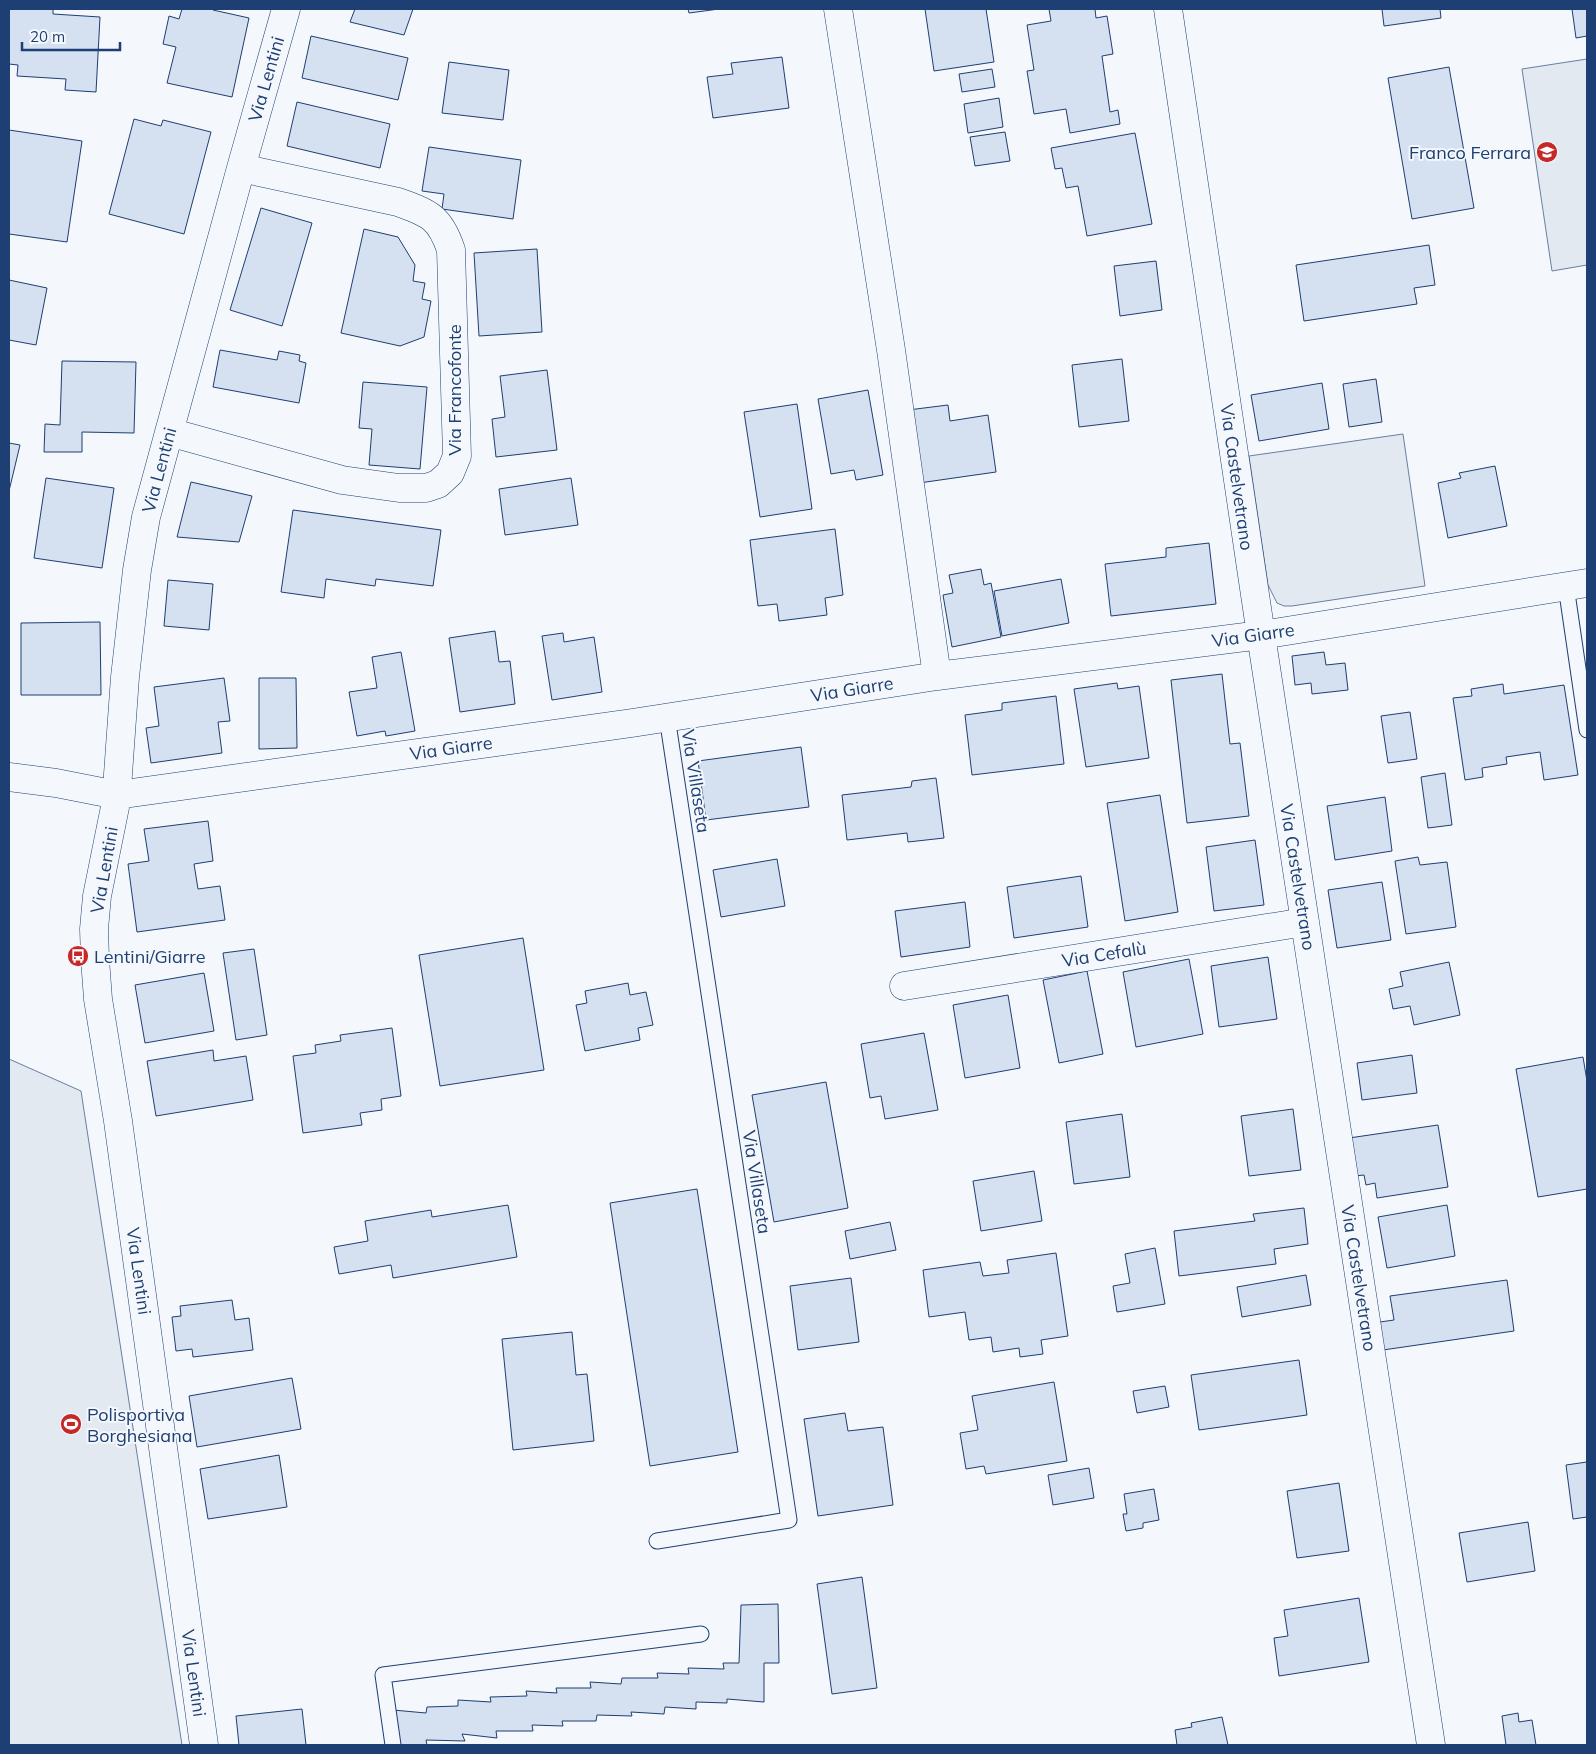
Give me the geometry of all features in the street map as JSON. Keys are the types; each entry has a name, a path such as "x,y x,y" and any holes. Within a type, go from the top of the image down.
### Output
{"street":[{"name":"Via Lentini","path":"204,1745 118,1121 96,980 94,929 98,896 117,795 125,677 137,570 146,517 286,9"},
{"path":"838,9 891,350 937,676"},
{"name":"Via Castelvetrano","path":"1168,9 1304,922 1431,1745"},
{"name":"Via Francofonte","path":"169,432 342,480 399,488 426,488 438,484 450,473 457,456 451,256 446,235 441,226 421,211 398,202 241,168"},
{"name":"Via Giarre","path":"9,777 56,783 117,795 667,717 937,676 1261,635 1576,584"},
{"name":"Via Cefalù","path":"904,986 1304,922"}],"lane":[{"path":"1576,584 1587,730"},
{"name":"Via Villaseta","path":"657,1541 789,1520 667,717"},
{"path":"393,1745 383,1675 701,1634"}],"shaded area":[{"path":"1587,59 1587,265 1552,271 1522,69"},
{"path":"1403,434 1425,586 1292,606 1284,606 1277,603 1268,585 1249,456"},
{"name":"Polisportiva Borghesiana","path":"9,1059 81,1091 182,1745 9,1745"}],"building":[{"path":"9,9 53,9 53,14 100,17 96,92 65,90 66,79 17,76 18,65 9,64"},
{"path":"182,9 214,9 249,18 232,97 167,83 176,47 163,44 169,16 179,19"},
{"path":"355,9 413,9 404,35 350,22"},
{"path":"688,9 719,9 689,13"},
{"path":"925,9 986,9 994,62 934,71"},
{"path":"1049,9 1095,9 1096,18 1107,16 1113,54 1102,56 1110,112 1118,110 1120,124 1070,133 1066,109 1034,114 1027,71 1034,70 1027,25 1051,21"},
{"path":"1382,9 1440,9 1441,18 1384,26"},
{"path":"1572,9 1587,9 1587,36 1576,38"},
{"path":"311,36 408,58 398,100 302,78"},
{"path":"782,57 789,108 713,118 707,77 733,74 731,63"},
{"path":"449,62 509,70 503,120 442,113"},
{"path":"1449,67 1474,208 1412,219 1388,78"},
{"path":"992,69 995,87 962,92 959,74"},
{"path":"999,98 1003,127 968,133 964,104"},
{"path":"297,102 390,124 380,168 287,146"},
{"path":"134,119 161,126 163,120 211,132 184,234 109,214"},
{"path":"9,130 82,141 67,242 9,234"},
{"path":"1005,132 1010,161 975,166 970,137"},
{"path":"1135,133 1152,224 1087,236 1078,186 1066,188 1062,168 1055,169 1051,148"},
{"path":"429,147 521,160 513,219 442,209 444,194 422,191"},
{"path":"261,208 312,223 282,326 230,310"},
{"path":"364,229 398,237 415,265 413,281 425,283 422,299 431,301 424,337 400,346 341,333"},
{"path":"1429,245 1435,285 1414,288 1417,304 1304,321 1296,265"},
{"path":"537,249 542,332 479,336 474,253"},
{"path":"1156,261 1162,310 1120,316 1114,266"},
{"path":"9,280 47,288 36,345 9,340"},
{"path":"220,350 277,360 279,351 300,355 299,361 306,363 299,403 213,387"},
{"path":"1122,359 1129,421 1079,427 1072,365"},
{"path":"62,361 136,362 134,433 82,432 82,452 44,452 45,424 60,425"},
{"path":"547,370 557,450 496,457 492,419 505,417 500,376"},
{"path":"1376,379 1382,422 1349,427 1343,384"},
{"path":"363,382 427,387 420,469 369,465 372,429 359,428"},
{"path":"1322,383 1329,429 1259,441 1251,395"},
{"path":"868,390 883,475 856,480 854,470 831,474 818,399"},
{"path":"797,404 812,509 760,517 744,412"},
{"path":"948,405 950,421 988,415 996,472 919,483 908,410"},
{"path":"9,443 20,445 9,491"},
{"path":"1495,466 1507,526 1448,538 1438,483 1461,478 1459,473"},
{"path":"46,478 114,488 102,568 34,558"},
{"path":"571,478 578,525 505,535 499,489"},
{"path":"191,482 252,496 239,542 177,537"},
{"path":"293,510 441,530 433,586 376,579 375,586 326,579 324,598 281,592"},
{"path":"835,529 843,595 825,598 827,615 779,621 777,604 758,606 750,540"},
{"path":"1209,543 1216,604 1111,616 1105,564 1166,557 1166,548"},
{"path":"981,569 984,585 991,583 1001,637 952,647 943,595 953,593 949,575"},
{"path":"1061,579 1069,623 1002,636 994,591"},
{"path":"168,580 213,584 209,630 164,626"},
{"path":"100,622 101,695 21,695 21,623"},
{"path":"495,631 499,662 510,661 515,704 460,712 449,638"},
{"path":"563,633 564,642 594,637 602,692 552,700 542,636"},
{"path":"401,652 415,731 386,736 385,731 357,736 349,692 377,688 372,657"},
{"path":"1324,652 1326,665 1345,663 1348,690 1312,694 1311,683 1295,685 1292,656"},
{"path":"1222,674 1230,744 1240,743 1249,816 1187,823 1171,680"},
{"path":"224,678 230,721 218,722 222,753 151,763 146,728 159,726 154,687"},
{"path":"259,678 296,678 297,748 259,749"},
{"path":"1117,683 1118,689 1139,686 1149,758 1086,767 1074,689"},
{"path":"1503,684 1504,694 1564,685 1578,775 1544,780 1540,752 1506,757 1507,764 1482,768 1483,777 1465,780 1453,698 1472,696 1471,689"},
{"path":"1056,696 1064,764 972,775 965,715 1002,710 1002,703"},
{"path":"1410,712 1417,759 1388,763 1381,716"},
{"path":"801,747 809,807 706,820 698,761"},
{"path":"1445,773 1452,825 1428,828 1421,777"},
{"path":"936,778 944,838 908,842 907,833 847,840 842,795 911,787 912,781"},
{"path":"1160,795 1178,912 1125,921 1107,803"},
{"path":"1385,797 1392,851 1335,860 1327,806"},
{"path":"208,821 213,861 194,864 198,889 220,886 225,920 137,932 128,864 149,861 144,829"},
{"path":"1255,840 1264,905 1214,911 1206,847"},
{"path":"1418,857 1420,865 1447,862 1456,927 1406,934 1395,861"},
{"path":"777,859 785,906 721,917 713,870"},
{"path":"1081,876 1088,927 1014,938 1007,887"},
{"path":"1382,882 1391,940 1337,948 1328,890"},
{"path":"965,902 970,947 901,957 895,911"},
{"path":"523,938 544,1070 440,1086 419,955"},
{"path":"254,949 267,1035 236,1040 223,953"},
{"path":"1268,957 1277,1019 1219,1027 1211,966"},
{"path":"1189,959 1203,1034 1136,1047 1123,972"},
{"path":"1449,962 1460,1015 1414,1025 1410,1006 1393,1009 1389,989 1403,986 1400,972"},
{"path":"1087,971 1103,1054 1059,1063 1043,980"},
{"path":"204,973 214,1031 145,1043 135,985"},
{"path":"628,983 630,995 646,992 653,1025 638,1028 640,1040 585,1051 576,1005 587,1003 585,991"},
{"path":"1008,995 1020,1068 965,1078 953,1005"},
{"path":"392,1028 401,1096 381,1099 382,1110 360,1113 362,1125 303,1133 293,1056 316,1053 315,1045 341,1041 340,1035"},
{"path":"924,1033 938,1110 885,1119 881,1096 870,1098 861,1044"},
{"path":"213,1050 214,1061 246,1056 253,1100 156,1116 147,1061"},
{"path":"1412,1055 1417,1093 1362,1100 1357,1063"},
{"path":"1583,1057 1587,1081 1587,1189 1538,1197 1516,1069"},
{"path":"826,1082 848,1208 774,1222 752,1095"},
{"path":"1293,1109 1301,1170 1249,1176 1241,1116"},
{"path":"1122,1114 1130,1177 1074,1184 1066,1122"},
{"path":"1438,1125 1448,1187 1377,1198 1375,1183 1366,1185 1364,1175 1355,1176 1349,1138"},
{"path":"1034,1171 1042,1221 981,1231 973,1181"},
{"path":"697,1189 738,1452 650,1466 610,1203"},
{"path":"508,1205 517,1257 393,1278 391,1265 339,1274 334,1247 368,1241 365,1221 431,1210 432,1217"},
{"path":"1447,1205 1455,1256 1387,1268 1378,1217"},
{"path":"1304,1208 1308,1244 1274,1249 1276,1264 1179,1276 1174,1231 1255,1221 1253,1214"},
{"path":"890,1222 896,1250 850,1259 845,1231"},
{"path":"1155,1248 1165,1304 1117,1312 1113,1286 1130,1283 1125,1254"},
{"path":"1056,1253 1068,1336 1041,1340 1043,1354 1020,1357 1019,1348 993,1352 991,1337 969,1340 965,1312 929,1317 923,1270 980,1262 983,1276 1009,1273 1007,1260"},
{"path":"1306,1275 1311,1305 1242,1317 1237,1287"},
{"path":"851,1278 859,1342 798,1350 790,1286"},
{"path":"1507,1280 1514,1331 1383,1350 1380,1322 1394,1320 1390,1296"},
{"path":"232,1300 235,1320 249,1318 253,1350 193,1357 192,1349 176,1351 172,1317 181,1316 180,1306"},
{"path":"572,1332 576,1375 587,1374 594,1441 513,1450 502,1339"},
{"path":"1299,1360 1307,1415 1199,1430 1191,1375"},
{"path":"292,1378 301,1429 197,1447 189,1396"},
{"path":"1054,1382 1067,1461 986,1474 984,1466 966,1469 960,1433 978,1430 972,1396"},
{"path":"1165,1386 1169,1407 1137,1413 1133,1391"},
{"path":"845,1413 848,1431 883,1427 893,1505 818,1516 804,1419"},
{"path":"279,1455 287,1507 208,1519 200,1469"},
{"path":"1587,1462 1587,1517 1573,1519 1566,1465"},
{"path":"1089,1468 1094,1498 1053,1505 1048,1475"},
{"path":"1339,1483 1349,1551 1297,1558 1287,1491"},
{"path":"1154,1489 1159,1520 1143,1523 1143,1528 1126,1531 1123,1514 1127,1514 1124,1494"},
{"path":"1528,1522 1535,1571 1467,1582 1459,1533"},
{"path":"862,1577 877,1688 832,1694 817,1584"},
{"path":"1359,1598 1369,1662 1279,1676 1274,1638 1288,1636 1284,1610"},
{"path":"778,1604 779,1663 764,1663 764,1702 727,1699 727,1703 696,1702 696,1709 665,1707 664,1714 631,1712 632,1716 597,1715 596,1721 562,1721 563,1726 532,1725 533,1731 496,1731 497,1738 462,1734 465,1741 426,1740 427,1745 394,1745 393,1710 426,1713 427,1707 458,1706 458,1700 491,1702 490,1697 527,1696 526,1691 557,1693 556,1688 591,1688 590,1682 621,1684 622,1678 658,1678 657,1673 689,1674 688,1668 724,1669 723,1663 739,1663 741,1605"},
{"path":"302,1709 306,1745 239,1745 236,1716"},
{"path":"1518,1713 1519,1722 1532,1720 1536,1745 1506,1745 1502,1716"},
{"path":"1222,1717 1228,1745 1177,1745 1175,1730 1192,1727 1191,1723"}],"place":[{"name":"Franco Ferrara","path":"1547,152"},
{"name":"Lentini/Giarre","path":"78,956"},
{"name":"Polisportiva Borghesiana","path":"71,1424"}]}
